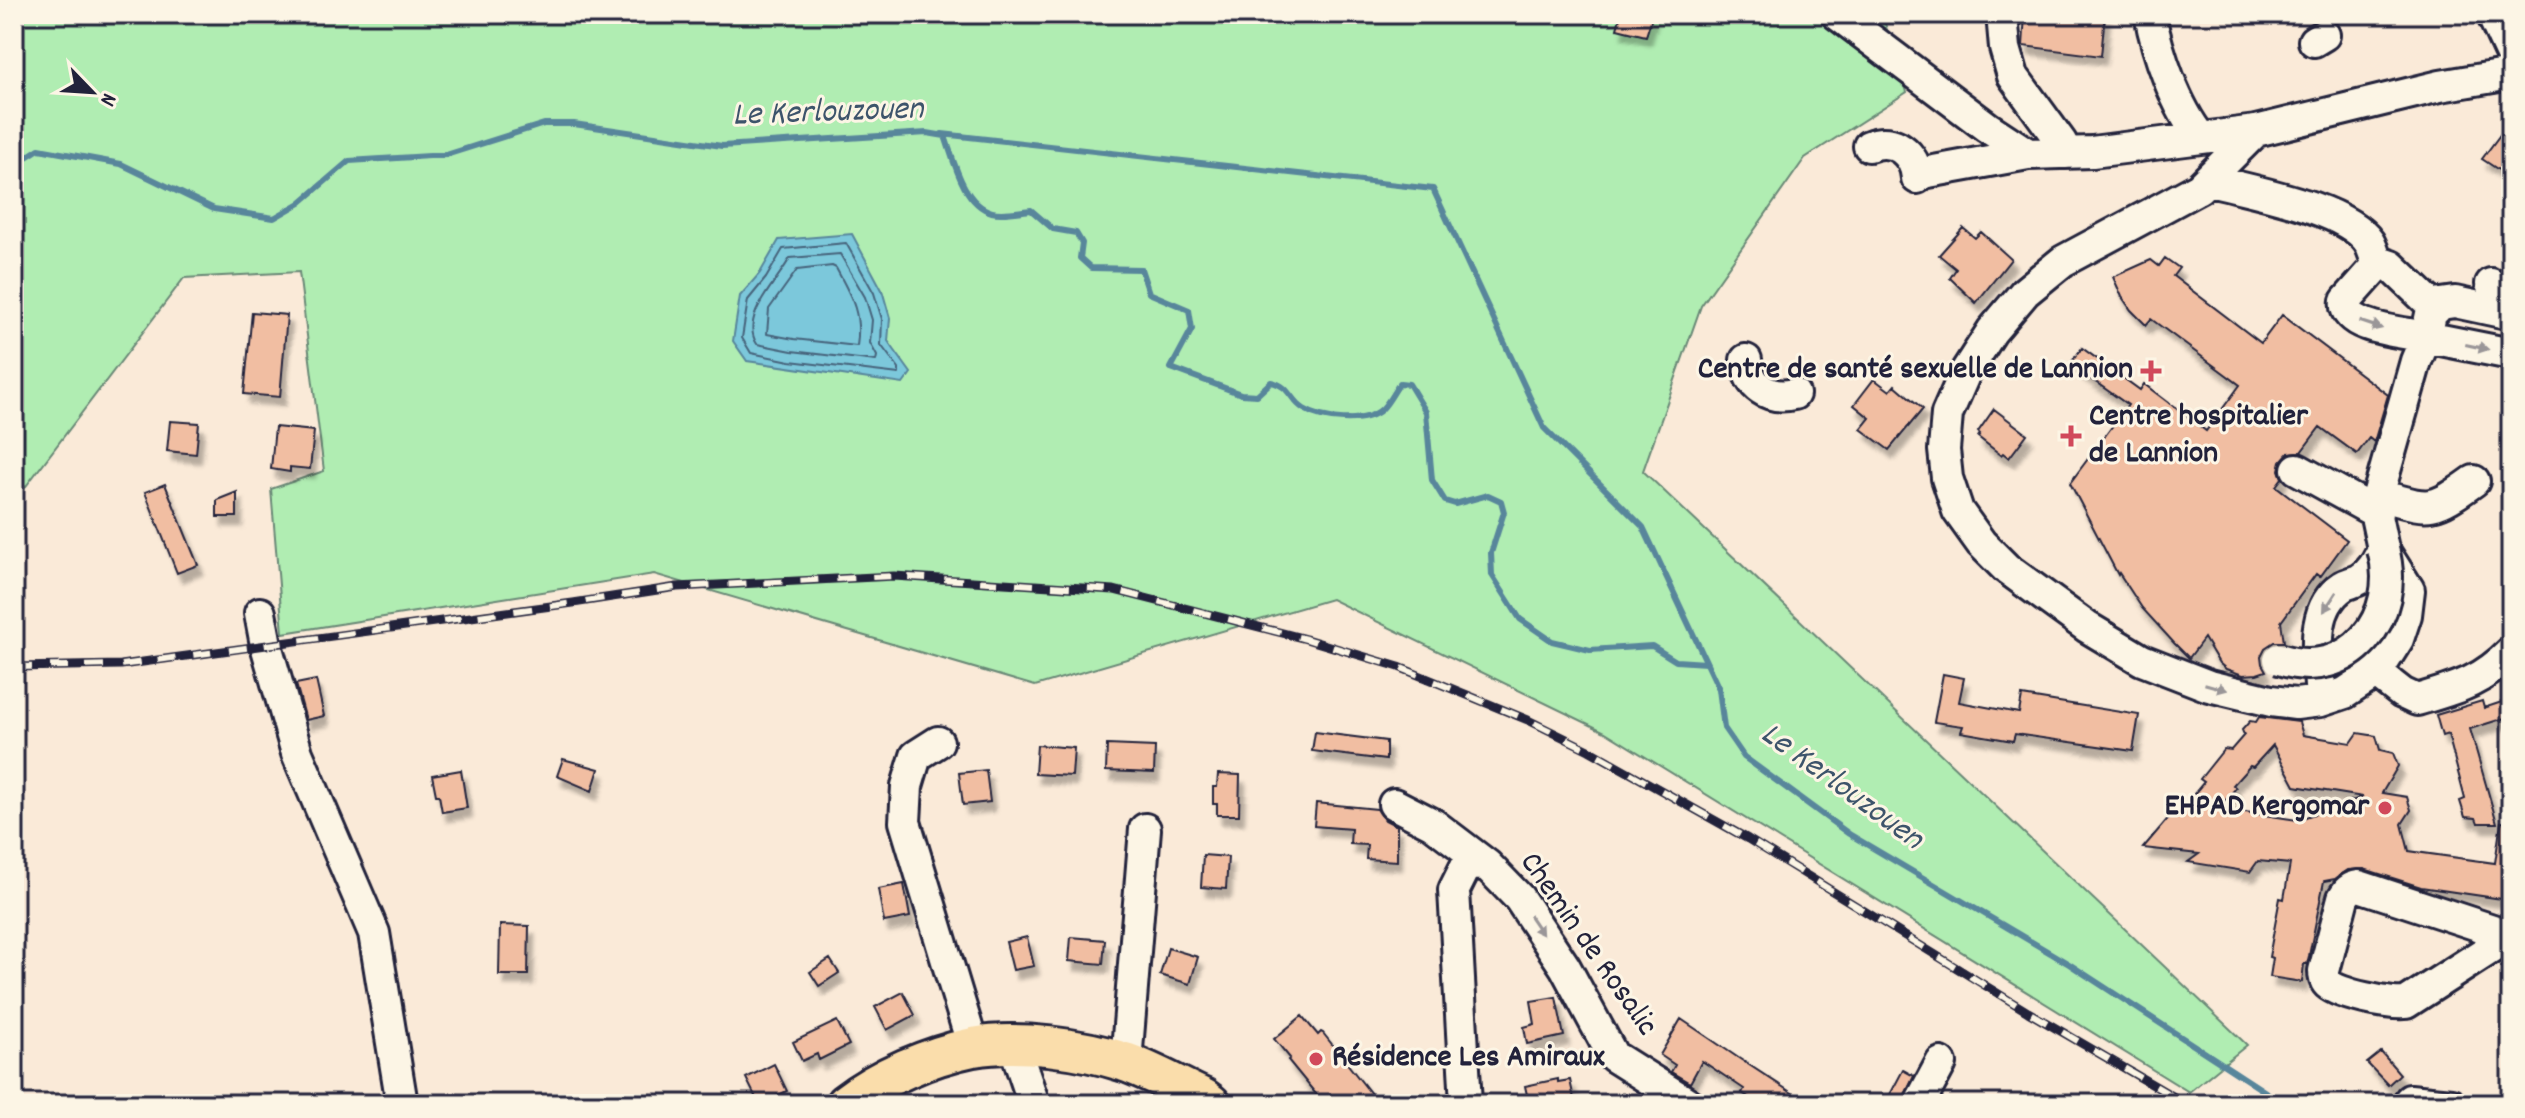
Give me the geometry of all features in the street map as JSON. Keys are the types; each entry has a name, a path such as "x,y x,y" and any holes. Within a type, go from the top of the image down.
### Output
{"main road":[{"path":"845,1104 901,1069 973,1047 1014,1045 1067,1048 1126,1062 1211,1104"}],"street":[{"path":"1837,14 1987,127 2028,154"},
{"path":"2002,14 2005,48 2013,76 2066,153"},
{"path":"2150,14 2169,78 2201,138"},
{"path":"2492,14 2511,55"},
{"path":"1869,146 1886,143 1904,149 1915,164 1917,176 2028,154 2092,152 2256,131 2331,100 2511,74"},
{"path":"2256,131 2199,188 2063,261 2025,292 1976,355 1947,414 1944,450 1947,478 1958,511 1981,543 2006,568 2087,627 2142,660 2209,686 2271,701 2296,704 2321,701 2345,693 2384,661 2398,639 2406,615 2409,590 2383,549"},
{"path":"2210,180 2316,208 2358,231 2376,246 2385,264 2391,266 2435,308"},
{"path":"2376,246 2346,301 2347,314 2367,325 2511,354"},
{"path":"2279,659 2304,663 2336,658 2363,640 2382,613 2387,598 2388,573 2378,504 2416,361 2435,308 2448,302 2511,314"},
{"path":"1746,360 1751,379 1764,392 1783,396 1794,394"},
{"path":"2297,469 2378,504 2434,506 2474,481"},
{"path":"2321,701 2317,634 2323,613 2331,595 2375,567 2383,549"},
{"path":"260,613 297,753 374,933 402,1104"},
{"path":"2374,671 2402,693 2417,700 2468,685 2511,652"},
{"path":"938,742 916,756 907,786 905,822 973,1047"},
{"path":"1394,804 1433,824 1487,865"},
{"path":"1126,1062 1145,829"},
{"name":"Chemin de Rosalic","path":"1466,1104 1454,890 1467,864 1487,865 1519,898 1565,967 1613,1056 1689,1104"},
{"path":"2359,886 2510,936 2414,999 2398,1004 2335,989 2324,976 2343,898 2354,887 2359,886"},
{"path":"1014,1045 1034,1104"},
{"path":"1919,1104 1941,1063"},
{"path":"2410,1100 2451,1104"}],"green space":[{"path":"14,14 1882,14 1907,92 1805,158 1701,306 1643,471 2247,1045 2189,1092 1605,732 1331,599 1035,686 654,574 283,633 271,489 324,471 299,272 184,278 14,502"}],"water":[{"path":"852,234 882,290 890,318 888,341 911,373 903,384 747,361 733,341 740,296 760,273 779,240"}],"building":[{"path":"1621,14 1653,14 1646,36 1617,29"},
{"path":"2025,14 2105,14 2101,56 2023,46"},
{"path":"2511,120 2511,178 2482,159"},
{"path":"1963,228 1975,238 1981,232 2011,259 1976,303 1950,278 1956,269 1939,255"},
{"path":"2165,258 2179,268 2173,276 2261,343 2282,315 2388,395 2374,442 2369,438 2357,454 2320,427 2301,452 2288,453 2281,461 2279,470 2282,478 2276,486 2347,540 2320,577 2316,574 2281,622 2284,642 2274,642 2265,648 2261,656 2266,671 2257,674 2243,675 2226,669 2204,638 2189,658 2174,643 2142,608 2118,575 2070,483 2128,405 2070,364 2082,348 2140,390 2144,384 2206,431 2240,385 2151,319 2146,325 2122,297 2113,277 2151,260 2159,266"},
{"path":"252,312 287,315 280,397 244,394"},
{"path":"1874,379 1890,391 1895,385 1923,409 1889,450 1861,429 1870,418 1854,405"},
{"path":"1994,409 2027,434 2009,458 1978,437 1978,432"},
{"path":"170,421 199,423 196,454 167,451"},
{"path":"275,427 314,431 310,469 290,467 290,472 271,469"},
{"path":"165,484 198,565 177,573 145,492"},
{"path":"237,492 237,517 217,517 217,500"},
{"path":"1943,674 1964,678 1959,702 2019,713 2022,696 2139,715 2133,751 2015,734 2013,741 1961,732 1963,726 1934,722"},
{"path":"316,680 324,716 306,720 296,684"},
{"path":"2511,699 2511,716 2470,729 2497,823 2478,823 2476,818 2465,817 2460,801 2465,799 2448,734 2442,736 2436,715 2482,701 2484,708"},
{"name":"EHPAD Kergomar","path":"2259,717 2299,722 2303,735 2351,743 2358,733 2376,736 2380,750 2393,753 2398,766 2382,793 2407,797 2411,810 2402,824 2409,851 2495,863 2501,822 2511,823 2509,900 2421,887 2364,869 2348,870 2335,879 2324,881 2302,982 2270,977 2273,958 2269,957 2290,864 2258,861 2250,872 2188,862 2199,854 2143,848 2171,815 2174,818 2204,782 2200,779 2224,749 2231,750 2244,735 2242,730 2250,721 2256,722","holes":["2273,745 2295,786 2363,797 2297,820 2219,808 2236,788 2233,785"]},
{"path":"1315,732 1386,741 1386,760 1312,751"},
{"path":"1037,745 1074,748 1072,776 1035,774"},
{"path":"1107,745 1155,747 1154,773 1106,771"},
{"path":"563,759 599,769 592,791 557,776"},
{"path":"461,770 467,808 442,812 432,775"},
{"path":"986,770 990,802 963,805 959,773"},
{"path":"1218,774 1240,775 1239,815 1217,815 1217,804 1213,804 1213,787 1217,787"},
{"path":"1316,803 1377,809 1385,820 1397,826 1397,861 1366,859 1367,845 1350,844 1351,829 1314,826"},
{"path":"1203,855 1228,857 1226,889 1201,887"},
{"path":"904,884 910,917 884,922 878,889"},
{"path":"500,925 529,926 528,975 499,975"},
{"path":"1027,937 1034,966 1013,970 1006,942"},
{"path":"1071,937 1105,940 1103,964 1069,961"},
{"path":"1168,948 1198,957 1190,984 1160,975"},
{"path":"830,959 839,973 819,986 810,972"},
{"path":"903,992 915,1015 887,1030 875,1007"},
{"path":"1556,997 1564,1036 1527,1044 1524,1027 1535,1024 1531,1001"},
{"name":"Résidence Les Amiraux","path":"1302,1016 1318,1035 1323,1033 1379,1104 1324,1104 1274,1039"},
{"path":"1681,1019 1809,1104 1760,1104 1742,1093 1744,1089 1702,1061 1690,1083 1671,1072 1675,1065 1660,1055"},
{"path":"837,1021 849,1045 819,1060 817,1054 802,1061 793,1042"},
{"path":"2381,1052 2400,1074 2388,1085 2367,1063"},
{"path":"774,1064 787,1091 759,1104 746,1078"},
{"path":"1903,1070 1914,1076 1901,1104 1885,1104"},
{"path":"1558,1079 1558,1082 1570,1080 1574,1099 1563,1104 1529,1104 1525,1086"}],"waterway":[{"name":"Le Kerlouzouen","path":"14,165 39,149 121,164 214,209 274,218 300,203 349,161 446,155 544,124 574,124 722,146 927,133 945,136 961,180 982,207 1001,213 1031,210 1053,229 1076,233 1082,243 1080,258 1091,268 1141,269 1149,293 1189,310 1192,329 1171,368 1241,394 1257,395 1271,382 1278,384 1304,409 1321,416 1343,419 1375,414 1385,406 1400,383 1409,384 1426,412 1432,480 1445,501 1455,504 1488,495 1501,501 1504,512 1491,553 1492,575 1520,619 1552,641 1590,650 1652,646 1676,661 1706,663"},
{"path":"942,134 1433,189 1544,428 1643,527 1719,689 1724,728 1744,757 1849,834 2069,964 2284,1104"}],"railway":[{"path":"14,667 121,665 677,587 894,576 1114,590 1306,639 1399,667 1528,720 1589,750 1748,839 2028,1012 2186,1104"}],"place":[{"name":"Centre de santé sexuelle de Lannion","path":"2151,371"},
{"name":"Centre hospitalier de Lannion","path":"2071,436"},
{"name":"EHPAD Kergomar","path":"2385,808"},
{"name":"Résidence Les Amiraux","path":"1316,1059"}]}
